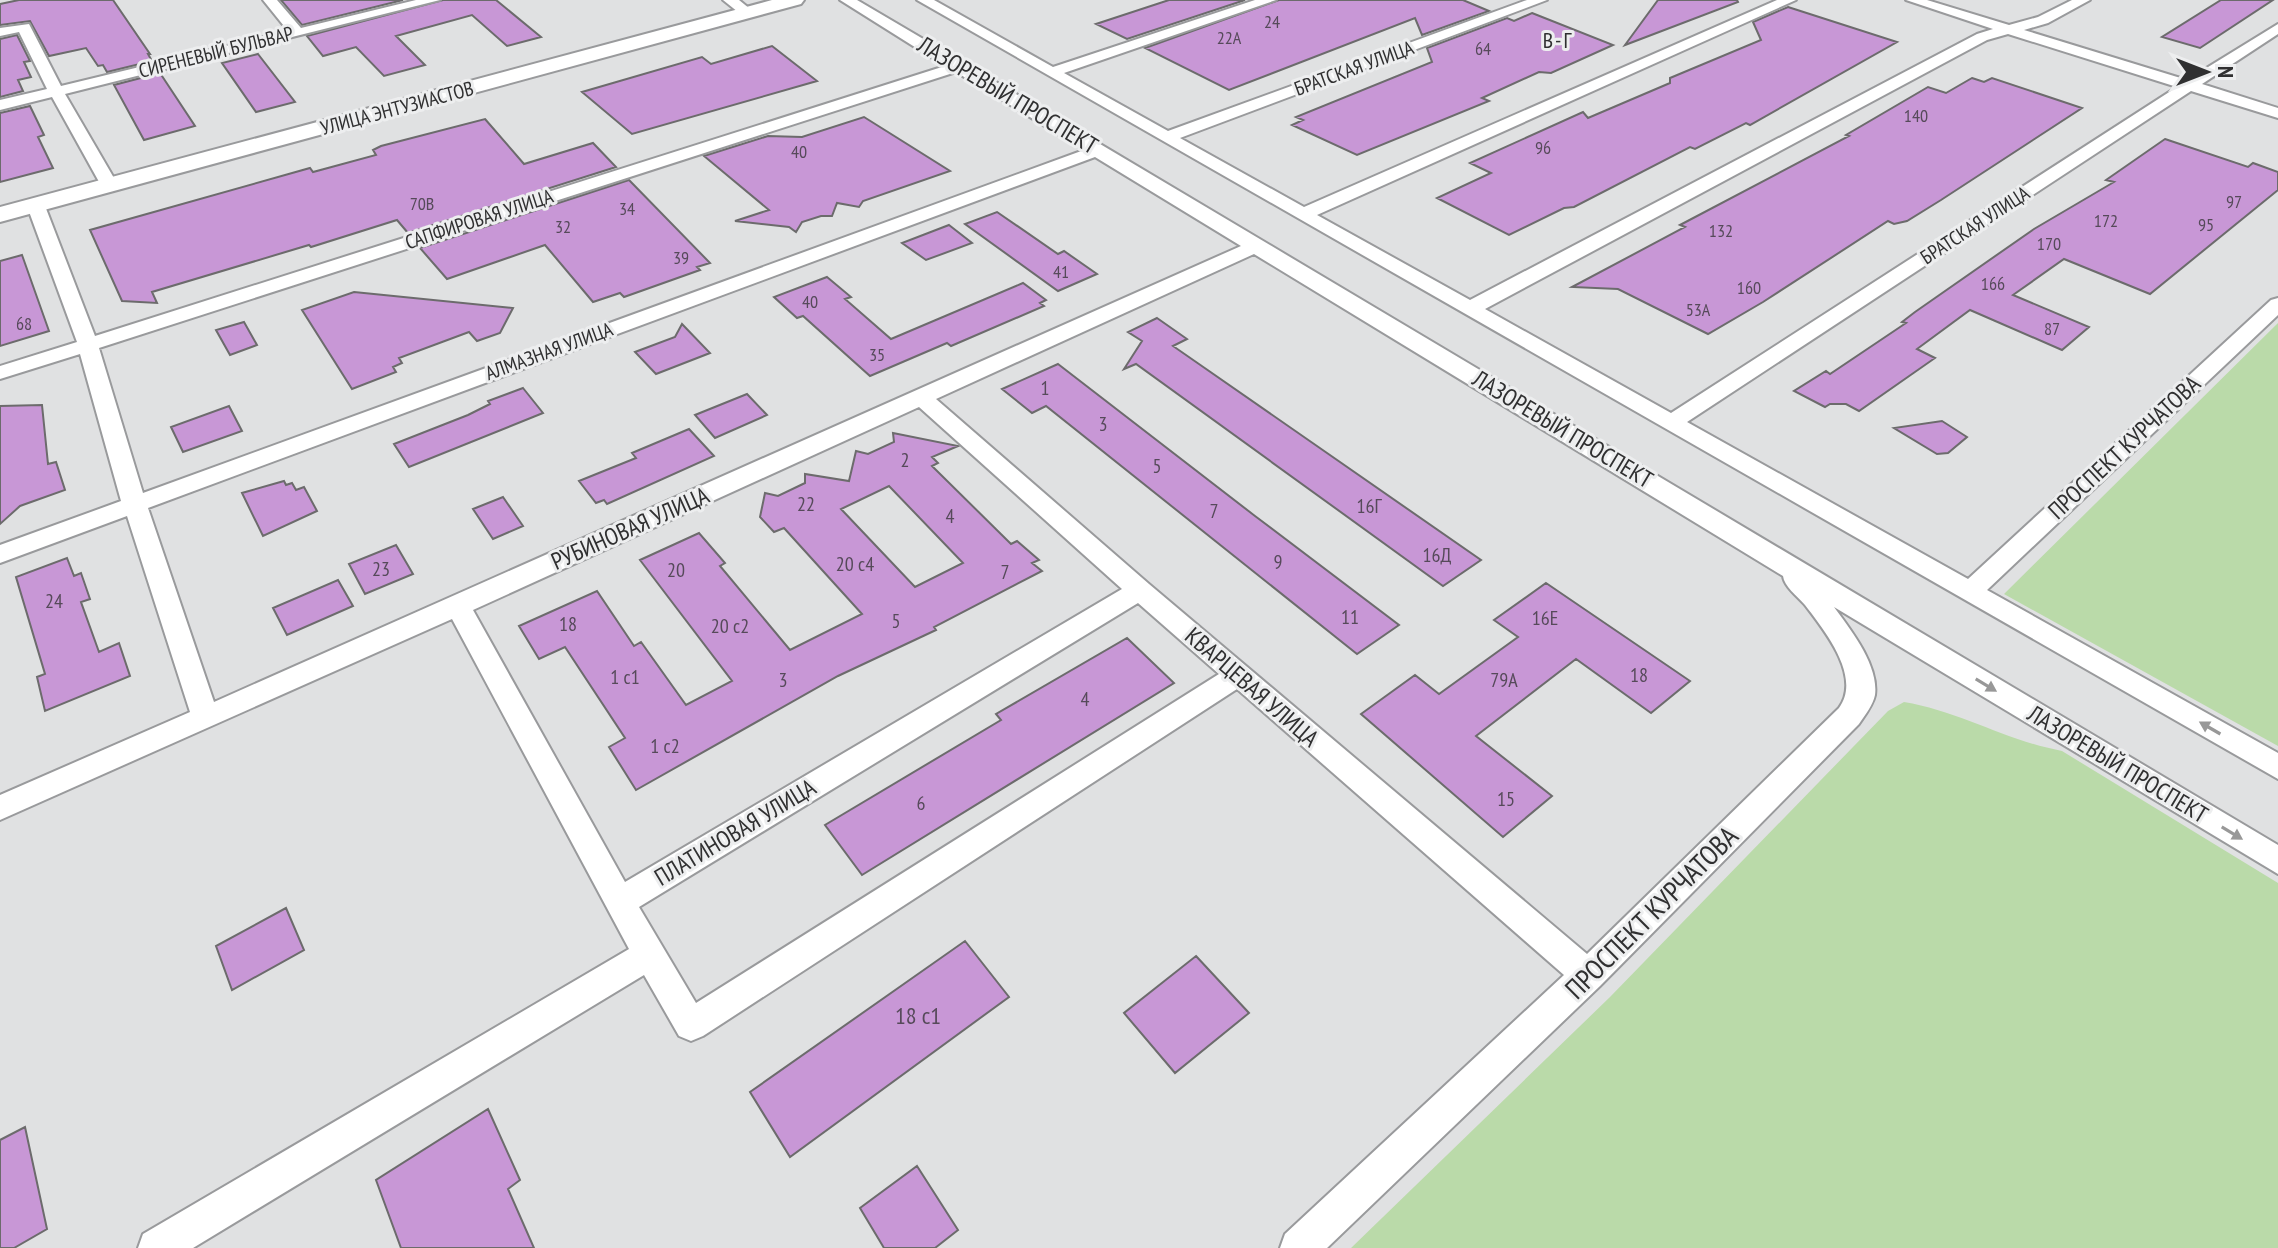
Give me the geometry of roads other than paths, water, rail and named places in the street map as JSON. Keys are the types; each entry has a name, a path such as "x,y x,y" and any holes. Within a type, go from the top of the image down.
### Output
{"street":[{"path":"270,0 297,32"},
{"name":"СИРЕНЕВЫЙ БУЛЬВАР","path":"0,105 433,0"},
{"name":"УЛИЦА ЭНТУЗИАСТОВ","path":"0,215 739,7 794,0"},
{"name":"ЛАЗОРЕВЫЙ ПРОСПЕКТ","path":"847,0 2278,861"},
{"name":"ЛАЗОРЕВЫЙ ПРОСПЕКТ","path":"924,0 2278,767"},
{"path":"1052,72 1269,0"},
{"name":"БРАТСКАЯ УЛИЦА","path":"1167,137 1540,0"},
{"path":"1304,214 1789,0"},
{"path":"1913,0 2278,113"},
{"path":"1471,308 1982,37 2043,20 2083,0"},
{"path":"0,32 24,27 109,185"},
{"name":"БРАТСКАЯ УЛИЦА","path":"1672,422 2278,28"},
{"name":"САПФИРОВАЯ УЛИЦА","path":"0,373 959,66"},
{"name":"АЛМАЗНАЯ УЛИЦА","path":"0,554 1099,150"},
{"path":"36,206 88,345 134,503 205,716"},
{"name":"РУБИНОВАЯ УЛИЦА","path":"0,808 458,606 1258,245"},
{"name":"ПРОСПЕКТ КУРЧАТОВА","path":"1971,591 2278,304"},
{"name":"КВАРЦЕВАЯ УЛИЦА","path":"920,396 1238,675 1588,975"},
{"name":"ПРОСПЕКТ КУРЧАТОВА","path":"1299,1248 1588,975 1849,716 1861,698 1861,678 1836,630 1800,583 1760,549"},
{"name":"ПЛАТИНОВАЯ УЛИЦА","path":"619,902 1140,590"},
{"path":"458,606 619,902 691,1025 1238,675"},
{"path":"157,1248 649,955"}],"district":[{"name":"В-Г","path":"1558,40"}]}
